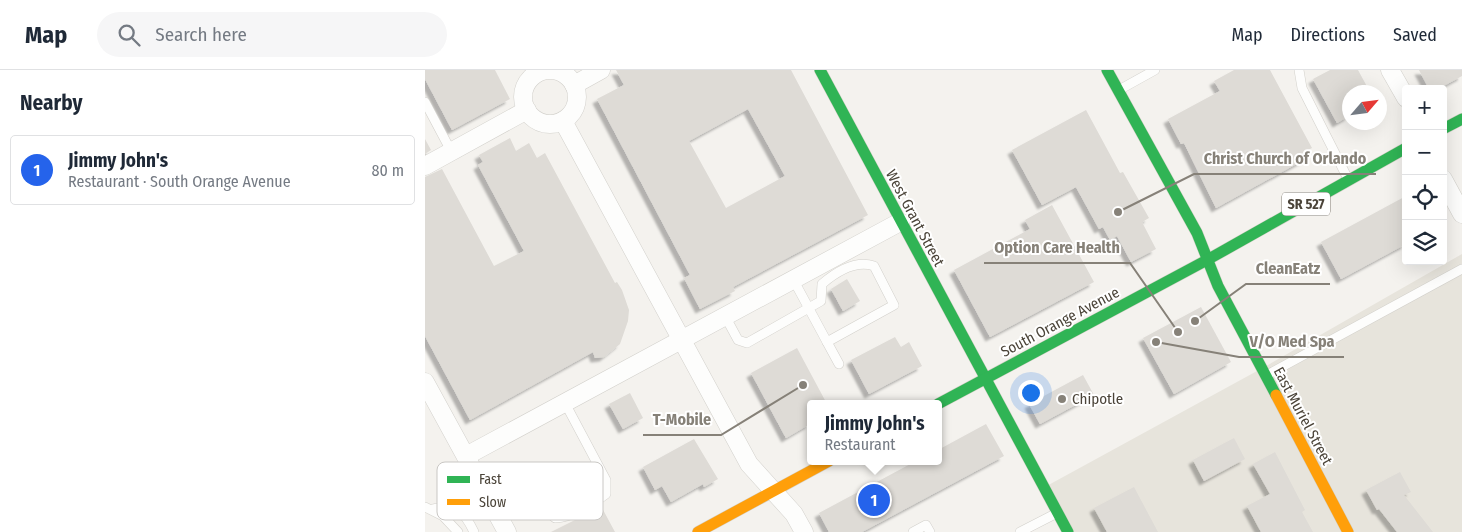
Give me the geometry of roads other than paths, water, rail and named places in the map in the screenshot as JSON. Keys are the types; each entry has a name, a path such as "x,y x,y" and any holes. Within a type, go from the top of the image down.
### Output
{"street":[{"path":"574,85 601,70"},
{"name":"West Grant Street","path":"820,70 1068,532"},
{"name":"East Muriel Street","path":"1107,70 1197,233 1218,286 1348,532"},
{"path":"1390,70 1402,91"},
{"path":"536,72 558,72 567,77 574,85 577,95 576,105 571,114 563,121 553,124 543,123 533,118 527,110 524,100 525,90 536,72"},
{"path":"425,166 527,110"},
{"path":"1447,127 1462,119"},
{"path":"563,121 749,464 794,514 804,532"},
{"name":"South Orange Avenue","path":"942,402 1207,260 1402,150"},
{"path":"1447,187 1462,214"},
{"path":"466,456 900,222"},
{"path":"426,386 469,462"},
{"path":"698,532 822,465"},
{"path":"501,520 507,532"}],"lane":[{"path":"1118,90 1155,70"},
{"path":"1299,70 1302,88 1348,180"},
{"path":"425,102 451,152"},
{"path":"725,316 738,340 747,343 821,301 823,284 828,279 854,265 867,264 874,266 894,305 827,342"},
{"path":"1265,376 1462,269"},
{"path":"793,279 839,364"},
{"path":"565,403 596,462"},
{"path":"603,474 606,480 606,494 603,496"},
{"path":"1020,532 1057,513"},
{"path":"447,520 458,532"},
{"path":"468,520 474,532"},
{"path":"913,532 926,525 931,532"}],"place":[{"name":"Christ Church of Orlando","path":"1118,212"},
{"name":"CleanEatz","path":"1195,321"},
{"name":"Option Care Health","path":"1178,332"},
{"name":"V/O Med Spa","path":"1156,342"},
{"name":"T-Mobile","path":"803,385"},
{"name":"Chipotle","path":"1062,399"},
{"name":"Jimmy John's","path":"874,500"}]}
